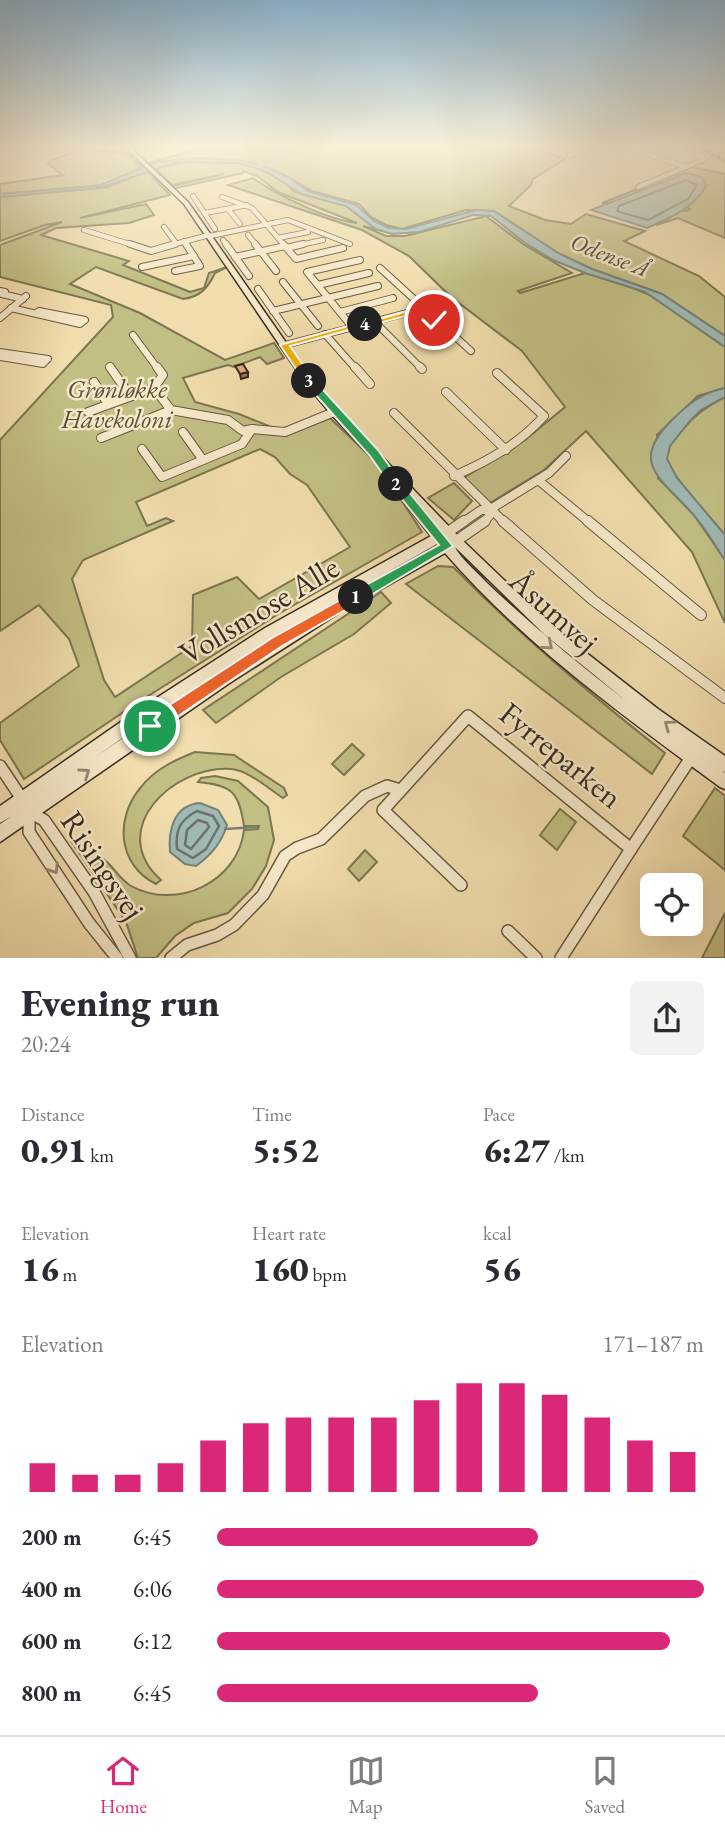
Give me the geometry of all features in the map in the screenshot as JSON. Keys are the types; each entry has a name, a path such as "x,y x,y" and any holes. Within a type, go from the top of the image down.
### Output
{"street":[{"name":"Åsumvej","path":"175,193 211,233 307,378 447,539 548,630 695,752 725,782"},
{"name":"Åsumvej","path":"193,196 205,213 211,233"},
{"path":"222,197 247,205 296,259 343,248"},
{"path":"205,213 247,205"},
{"path":"228,209 240,224"},
{"path":"84,230 148,251 211,233 290,220 350,244"},
{"path":"164,227 176,243"},
{"path":"278,238 308,232"},
{"path":"248,235 276,271"},
{"path":"223,240 249,276"},
{"path":"235,257 323,240"},
{"path":"175,271 200,266 184,241"},
{"path":"142,267 194,256"},
{"path":"352,327 307,272 360,260"},
{"path":"380,268 471,351"},
{"path":"318,285 369,273"},
{"path":"283,282 318,326"},
{"path":"274,311 378,286"},
{"path":"258,289 289,333"},
{"path":"0,318 25,297 1,293"},
{"path":"340,312 393,298"},
{"path":"11,308 85,320 80,324 34,315 36,313"},
{"path":"285,345 422,309"},
{"path":"375,321 422,369"},
{"path":"326,334 370,384"},
{"path":"88,412 153,388 163,375 133,335"},
{"path":"0,352 48,359 43,364 0,357"},
{"path":"110,367 130,397"},
{"path":"454,476 506,450 544,416 497,373"},
{"path":"94,382 108,404"},
{"path":"153,388 171,410"},
{"path":"446,392 506,450"},
{"path":"101,438 171,410 228,420 243,431 252,429 285,432 334,412"},
{"name":"Åsumvej","path":"394,413 489,510 566,580 613,618 725,698"},
{"path":"142,449 162,477 242,444 252,429"},
{"path":"183,432 203,460"},
{"path":"447,539 487,520 489,510 538,480 566,456"},
{"path":"538,480 701,615"},
{"name":"Vollsmose Alle","path":"0,815 26,806 277,642 447,539"},
{"name":"Fyrreparken","path":"461,886 383,810 468,716 631,849"},
{"name":"Åsumvej","path":"695,752 725,765"},
{"name":"Fyrreparken","path":"562,958 695,752"},
{"path":"0,766 26,806"},
{"path":"171,958 187,945 217,935 234,925 263,895 285,856 297,848 321,839 365,796 387,786 400,790"},
{"name":"Vollsmose Alle","path":"0,834 26,806"},
{"name":"Risingsvej","path":"26,806 29,832 89,923 117,958"},
{"name":"Risingsvej","path":"26,806 44,820 90,885 130,958"},
{"path":"508,931 536,958"}],"green space":[{"name":"Grønløkke Havekoloni","path":"46,193 168,193 170,195 80,218 146,204 154,215 129,223 56,228 41,235 129,261 123,265 190,292 204,288 209,273 227,267 215,273 206,287 199,294 183,299 96,267 70,284 140,313 225,360 274,343 284,358 267,364 260,357 234,367 228,365 183,378 195,402 239,414 289,434 330,418 378,464 422,532 280,613 137,703 24,779 0,740 0,723 79,666 69,639 39,605 0,631 0,440 113,317 111,305 0,277 0,245 62,222 45,225 0,241 0,197","holes":["260,449 275,457 290,474 307,485 350,547 259,599 237,577 193,595 192,646 115,697 104,680 72,579 83,560 173,521 166,518 147,526 136,502"]},
{"path":"251,193 277,193 332,217 357,223 280,193 300,193 346,206 376,229 390,233 363,226 386,236 405,236 486,216 523,244 572,273 518,291 520,293 585,273 619,282 650,295 725,347 725,388 698,396 657,435 658,478 694,515 725,560 725,623 692,552 586,431 544,470 490,503 462,479 525,440 565,407 522,351 451,297 409,256 362,230"},
{"path":"318,193 523,193 509,206 545,220 571,224 586,214 645,231 624,241 699,276 725,297 725,336 662,294 592,269 558,253 494,211 466,210 402,229 371,217 359,204"},
{"path":"628,193 725,193 725,238 678,218 656,225 675,210 690,209 683,205 602,203"},
{"path":"725,397 725,535 683,485 667,458 672,442 687,425 702,411"},
{"path":"454,483 472,501 454,520 428,498"},
{"path":"438,566 453,567 556,663 665,753 652,774 406,584"},
{"path":"381,592 391,603 354,634 281,677 216,723 203,710"},
{"path":"352,744 364,755 344,775 332,764"},
{"path":"195,752 234,755 284,788 287,795 283,798 251,776 231,769 209,771 188,778 169,789 153,804 143,822 140,841 146,861 161,880 156,884 143,876 127,853 124,827 127,813 132,800 153,775"},
{"path":"215,776 238,781 268,807 274,840 266,866 252,889 228,913 194,923 175,936 156,958 138,958 126,922 71,841 78,838 128,884 149,893 185,893 202,887 218,877 230,864 239,848 244,830 258,829 259,826 244,826 239,805 232,792 219,785 198,782 201,778"},
{"path":"715,788 725,796 725,870 683,836"},
{"path":"560,809 576,822 557,850 540,835"},
{"path":"365,850 377,862 359,881 348,869"},
{"path":"725,913 725,958 702,958"}],"water":[{"path":"16,193 47,193 0,197 0,194"},
{"path":"299,193 314,193 356,205 374,221 389,228 406,229 476,210 494,211 558,253 592,269 662,294 725,336 725,347 645,292 553,260 525,243 491,216 473,215 419,232 392,234 376,229 346,206"},
{"path":"635,193 702,193 681,212 647,228 591,210"},
{"path":"725,388 725,397 701,410 690,421 670,446 667,459 677,478 725,535 725,560 696,517 660,479 651,459 652,448 659,436 677,415 702,396"},
{"path":"200,803 218,810 227,825 215,848 196,866 185,864 170,852 170,835 174,820 184,808"}],"building":[{"path":"243,364 248,372 240,374 235,366"}],"waterway":[{"path":"225,829 257,827"}],"route":[{"path":"150,726 277,642 447,546 414,509 374,453 313,387 285,345 422,309 434,320"}],"water label":[{"name":"Odense Å","path":"610,255"}]}
